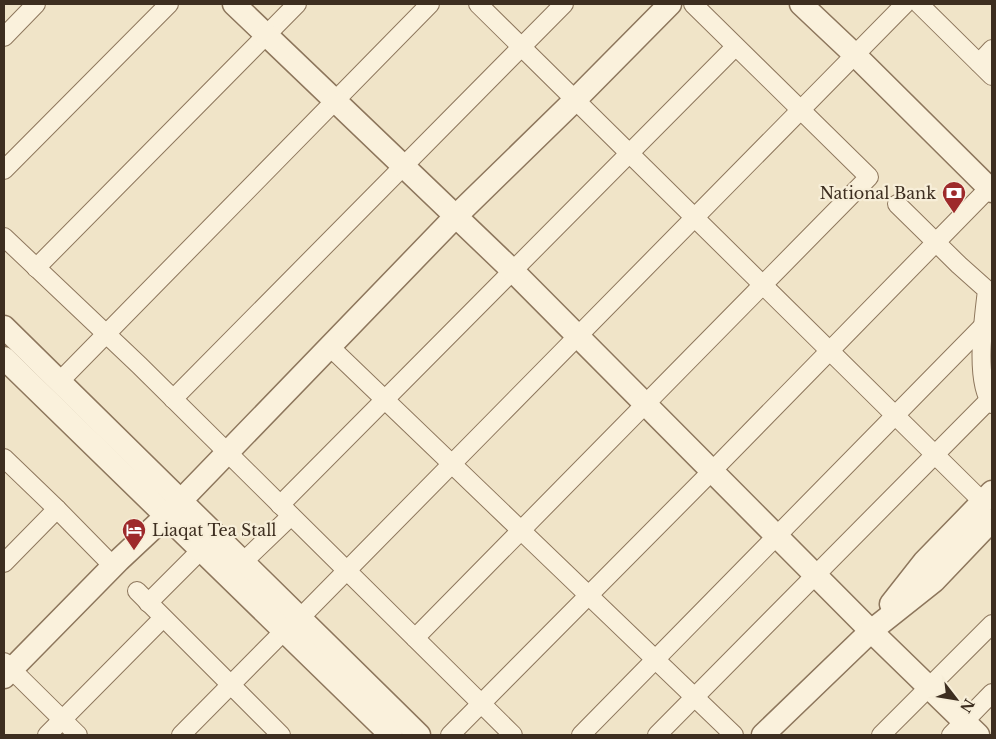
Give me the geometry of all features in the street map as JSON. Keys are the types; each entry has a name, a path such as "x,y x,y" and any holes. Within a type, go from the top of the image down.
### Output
{"street":[{"path":"4,37 36,4"},
{"path":"4,170 169,4"},
{"path":"234,4 513,271 929,687 964,731 992,693"},
{"path":"36,268 297,4"},
{"path":"59,382 430,4"},
{"path":"478,4 935,455 989,504 924,562 871,631 763,735"},
{"path":"173,399 564,4"},
{"path":"78,735 6,669 173,508 455,217 670,4"},
{"path":"415,638 869,178 693,4"},
{"path":"801,4 859,49"},
{"path":"450,735 830,351 991,184 859,49 822,4"},
{"path":"181,735 347,571 905,4"},
{"path":"919,4 992,76"},
{"path":"243,562 286,510 385,400 736,47"},
{"path":"979,63 992,49"},
{"path":"657,735 935,455 991,402 982,377 982,327 987,290 897,204"},
{"path":"4,237 173,399 513,735"},
{"path":"4,327 59,382 173,508 201,550 292,625 419,735"},
{"path":"581,735 982,327"},
{"path":"329,346 734,735"},
{"path":"4,358 173,508 243,562 292,625 391,735"},
{"path":"4,458 113,566"},
{"path":"4,563 57,509"},
{"path":"201,550 142,597 281,735"},
{"path":"47,735 163,618"},
{"path":"881,735 992,624"}],"place":[{"name":"National Bank","path":"954,214"},
{"name":"Liaqat Tea Stall","path":"134,551"}]}
